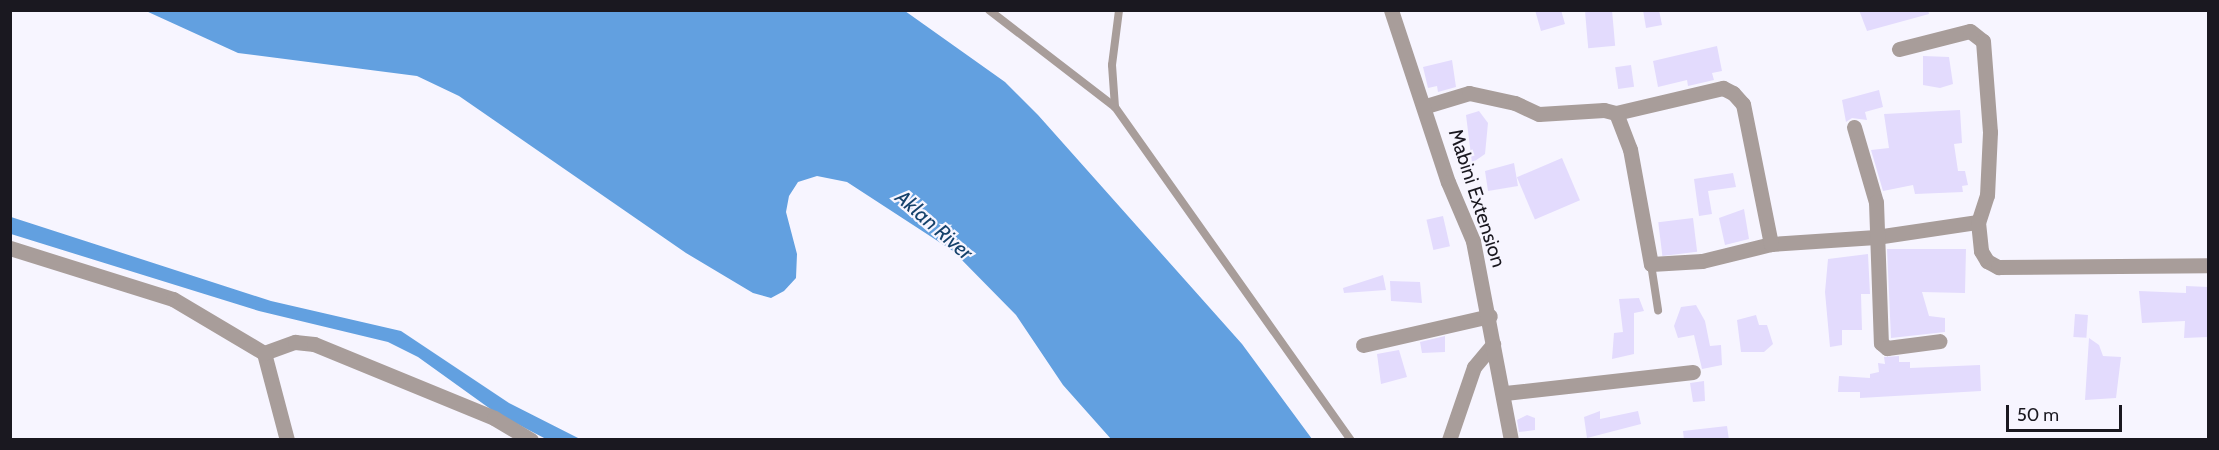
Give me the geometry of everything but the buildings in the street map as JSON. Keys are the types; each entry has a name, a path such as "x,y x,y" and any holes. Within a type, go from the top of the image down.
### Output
{"street":[{"name":"Mabini Extension","path":"1391,10 1426,106 1448,182 1473,241 1490,316 1511,440"},
{"path":"1899,49 1970,31 1983,41 1990,132 1987,195 1978,222 1981,251 1987,261 1998,267 2208,265"},
{"path":"1426,106 1469,93 1515,103 1539,114 1604,110 1616,113 1723,88 1733,93 1743,104 1771,244"},
{"path":"1616,113 1630,149 1651,264 1702,261 1771,244 1876,237 1978,222"},
{"path":"1854,127 1876,202 1876,237 1884,347 1940,341"},
{"path":"10,248 173,299 264,353 287,440"},
{"path":"1363,345 1490,316"},
{"path":"264,353 296,342 314,344 494,418 531,440"},
{"path":"1449,440 1474,367 1493,344"},
{"path":"1504,393 1694,372"}],"lane":[{"path":"989,10 1115,107 1351,440"},
{"path":"1115,107 1112,65 1119,10"},
{"path":"1651,264 1658,310"}],"water":[{"name":"Aklan River","path":"146,11 905,11 1005,82 1038,115 1242,344 1312,439 1111,439 1063,385 1016,315 953,251 847,182 817,176 798,182 789,196 786,212 797,254 796,278 784,291 771,298 753,293 686,253 459,96 417,76 238,53"},
{"path":"11,217 271,301 401,331 509,403 580,439 546,439 496,413 418,357 388,342 259,311 11,234"}]}
